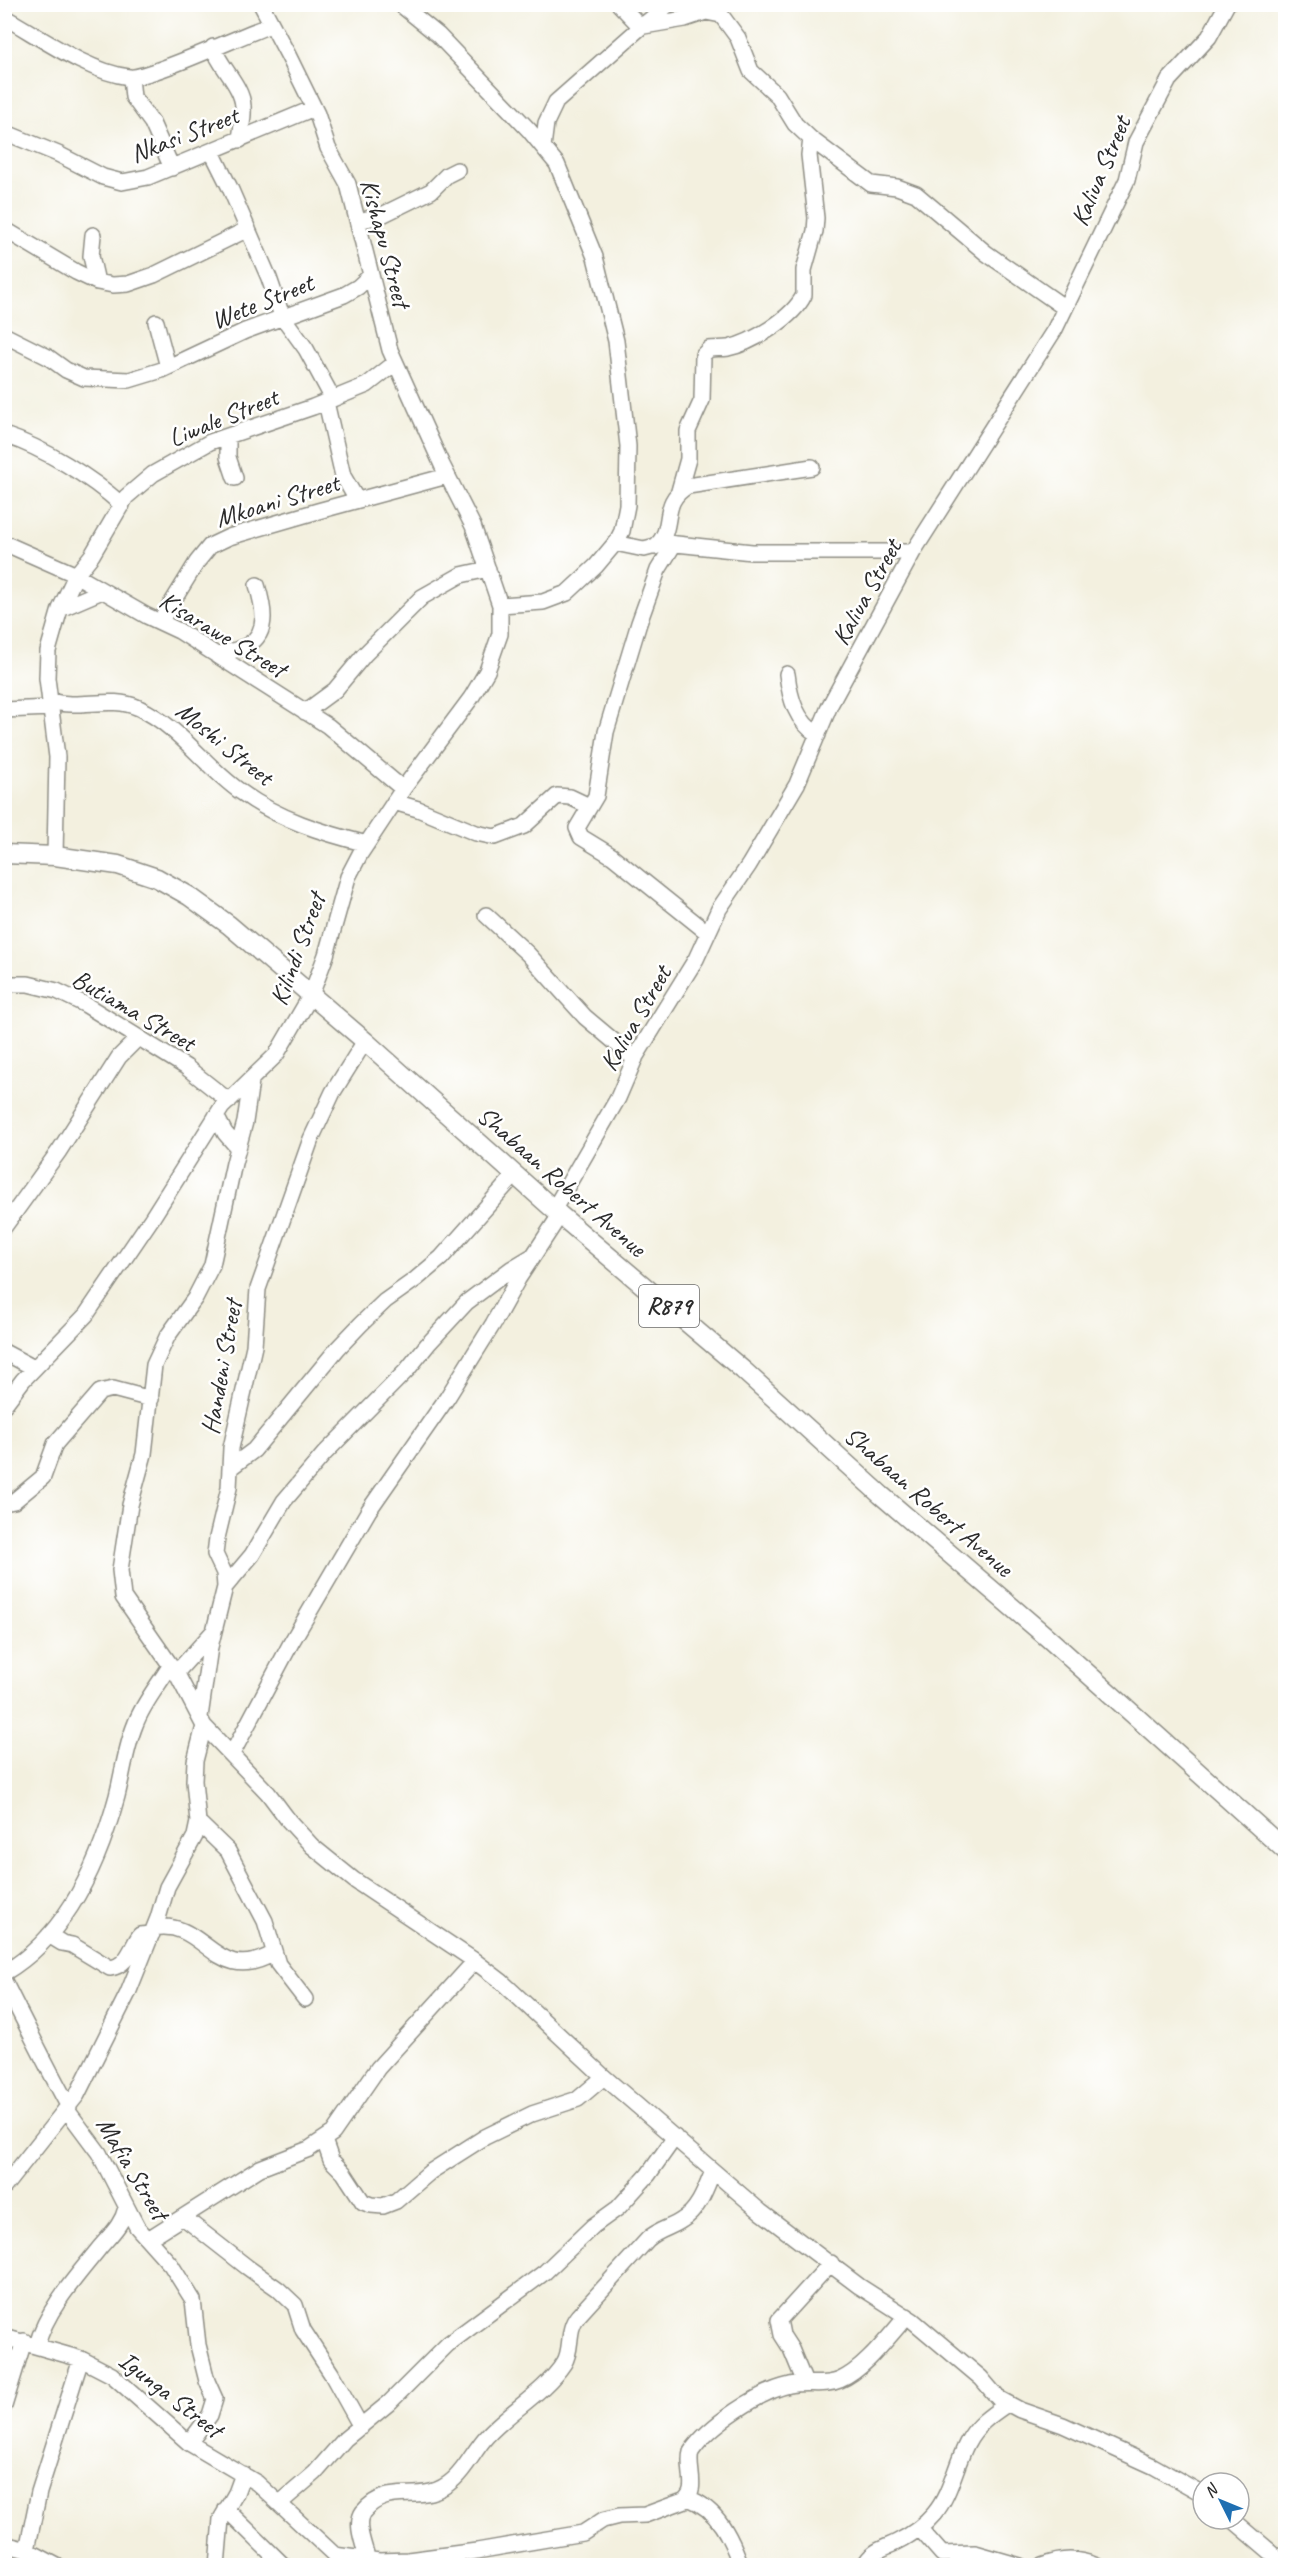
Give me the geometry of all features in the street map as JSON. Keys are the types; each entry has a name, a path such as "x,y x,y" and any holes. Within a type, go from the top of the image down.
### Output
{"main road":[{"name":"Shabaan Robert Avenue","path":"4,854 55,855 118,865 157,878 189,896 229,925 365,1041 557,1212 743,1370 881,1495 1048,1638 1286,1851"}],"street":[{"name":"Kishapu Street","path":"261,4 314,108 328,148 348,184 394,363 444,470"},
{"path":"400,4 438,35 557,164 589,238 604,285 616,341 628,446 627,505 622,531 596,566 561,596 543,602 500,605"},
{"path":"619,4 643,27"},
{"path":"543,147 546,123 556,102 669,4"},
{"name":"Kaliua Street","path":"232,1754 286,1651 369,1510 447,1398 533,1256 618,1098 635,1059 696,959 719,909 749,865 797,784 830,705 913,552 956,487 1004,407 1043,350 1127,180 1136,142 1169,80 1209,37 1227,4"},
{"path":"643,27 685,19 706,12 721,15 738,38 751,71 777,95 795,124 811,139 871,184 897,187 916,194 986,253 1065,308"},
{"path":"4,17 81,60 105,71 131,78 271,25"},
{"path":"213,47 218,61 236,88 243,105 240,140"},
{"path":"131,78 133,97 152,123 172,168"},
{"name":"Nkasi Street","path":"4,132 53,152 103,177 122,182 148,177 172,168 314,108"},
{"path":"656,547 664,539 668,508 679,490 688,459 688,431 702,400 703,355 709,349 727,348 778,324 804,295 804,270 816,218 809,154 811,139"},
{"path":"212,152 248,229 282,316 306,349 330,400 343,476 357,500"},
{"path":"358,221 380,216 431,191 447,175 457,170"},
{"path":"4,229 97,282 113,285 128,284 154,275 248,229"},
{"path":"93,235 91,256 97,282"},
{"name":"Wete Street","path":"4,334 84,378 129,380 168,367 282,316 344,295 371,275"},
{"path":"156,322 168,367"},
{"name":"Liwale Street","path":"60,609 76,575 92,555 122,505 136,487 153,474 210,442 367,385 394,363"},
{"path":"4,435 41,450 101,488 122,505"},
{"path":"228,436 228,457 235,478"},
{"path":"679,490 695,484 812,466"},
{"name":"Mkoani Street","path":"160,622 197,562 210,546 237,535 357,500 444,470"},
{"name":"Kilindi Street","path":"4,1406 34,1368 87,1315 216,1116 276,1055 310,995 326,955 348,877 399,796 456,721 487,671 500,634 500,605 473,526 444,470"},
{"name":"Kisarawe Street","path":"4,543 76,575 179,631 328,726 399,796"},
{"path":"615,543 634,549 656,547 667,543 752,552 913,552"},
{"path":"674,544 658,570 621,675 606,732 598,789 594,800 577,824 581,837 612,856 708,933"},
{"path":"306,712 335,690 364,656 422,597 461,575 489,569"},
{"path":"216,656 249,645 259,631 264,614 257,585"},
{"path":"55,855 58,778 51,704 46,678 48,651 60,609 102,591"},
{"path":"787,674 797,715 804,725 818,735"},
{"name":"Moshi Street","path":"4,710 51,704 79,706 104,702 124,703 142,710 180,737 241,792 258,802 315,831 367,844"},
{"path":"399,796 418,809 476,833 495,837 524,826 557,796 570,797 589,806"},
{"path":"486,915 528,954 585,1017 635,1059"},
{"name":"Butiama Street","path":"4,984 28,984 57,991 86,1005 186,1067 229,1101"},
{"path":"4,1227 59,1151 119,1057 138,1038"},
{"name":"Handeni Street","path":"198,1822 194,1781 195,1761 215,1629 225,1587 222,1568 215,1554 229,1488 231,1448 254,1346 256,1301 260,1282 310,1139 333,1092 365,1041"},
{"path":"251,1081 245,1122 212,1266 195,1298 158,1353 151,1379 151,1399 144,1454 130,1505 120,1586 129,1609 150,1634 173,1669 202,1721 268,1793 312,1846 354,1880 475,1961 502,1982 604,2077 761,2212 859,2286 906,2316 981,2378 1007,2404 1063,2425 1154,2466 1191,2487"},
{"path":"216,1116 225,1133 238,1148"},
{"path":"230,1468 254,1450 353,1332 385,1301 441,1258 515,1175"},
{"path":"225,1587 252,1555 285,1501 324,1454 407,1370 467,1302 511,1269 533,1256"},
{"path":"4,1353 34,1368"},
{"path":"4,1503 14,1501 43,1477 54,1443 100,1392 113,1389 151,1399"},
{"path":"4,1973 33,1953 65,1916 99,1852 135,1724 151,1694 173,1669 215,1629"},
{"path":"4,2187 68,2108 119,2013 153,1930 167,1887 195,1836 198,1822"},
{"path":"198,1822 228,1851 265,1921 278,1964 305,1999"},
{"path":"49,1935 62,1943 72,1945 110,1968 120,1965 140,1935 163,1926 195,1937 216,1955 229,1962 248,1964 274,1953"},
{"path":"147,2239 260,2168 324,2140 343,2121 356,2097 378,2068 475,1961"},
{"name":"Mafia Street","path":"4,1981 24,2018 39,2055 68,2108 113,2177 126,2208 147,2239 190,2292 196,2310 198,2345 207,2381 215,2399 210,2415 189,2443"},
{"path":"4,2012 24,2018"},
{"path":"324,2140 332,2160 344,2173 363,2202 383,2206 396,2201 430,2172 485,2136 532,2114 578,2099 604,2077"},
{"path":"280,2503 315,2473 345,2439 361,2427 448,2344 545,2272 593,2226 618,2208 648,2175 675,2138"},
{"path":"368,2560 360,2524 363,2513 379,2499 398,2495 432,2494 454,2479 487,2436 533,2396 563,2364 568,2353 571,2328 578,2316 657,2231 682,2221 697,2206 713,2171"},
{"path":"4,2406 30,2343 40,2335 81,2271 116,2228 126,2208"},
{"path":"183,2217 278,2289 295,2305 303,2330 331,2373 361,2427"},
{"path":"805,2383 791,2349 782,2335 779,2320 831,2264"},
{"path":"339,2560 433,2557 583,2533 603,2520 656,2512 688,2498 692,2489 690,2457 700,2441 759,2398 778,2388 842,2380 875,2351 906,2316"},
{"name":"Igunga Street","path":"4,2337 81,2359 100,2368 124,2384 189,2443 243,2474 280,2503 339,2560"},
{"path":"27,2550 39,2492 81,2359"},
{"path":"864,2565 878,2549 898,2542 920,2529 940,2507 968,2442 980,2425 1007,2404"},
{"path":"217,2565 220,2522 236,2493 243,2474"},
{"path":"688,2498 703,2506 724,2528 741,2565"},
{"path":"226,2509 284,2565"},
{"path":"920,2529 942,2554 975,2553 1020,2565"},
{"path":"1246,2531 1286,2565"},
{"path":"4,2544 27,2550 57,2565"},
{"path":"1042,2565 1072,2559 1098,2565"}]}
